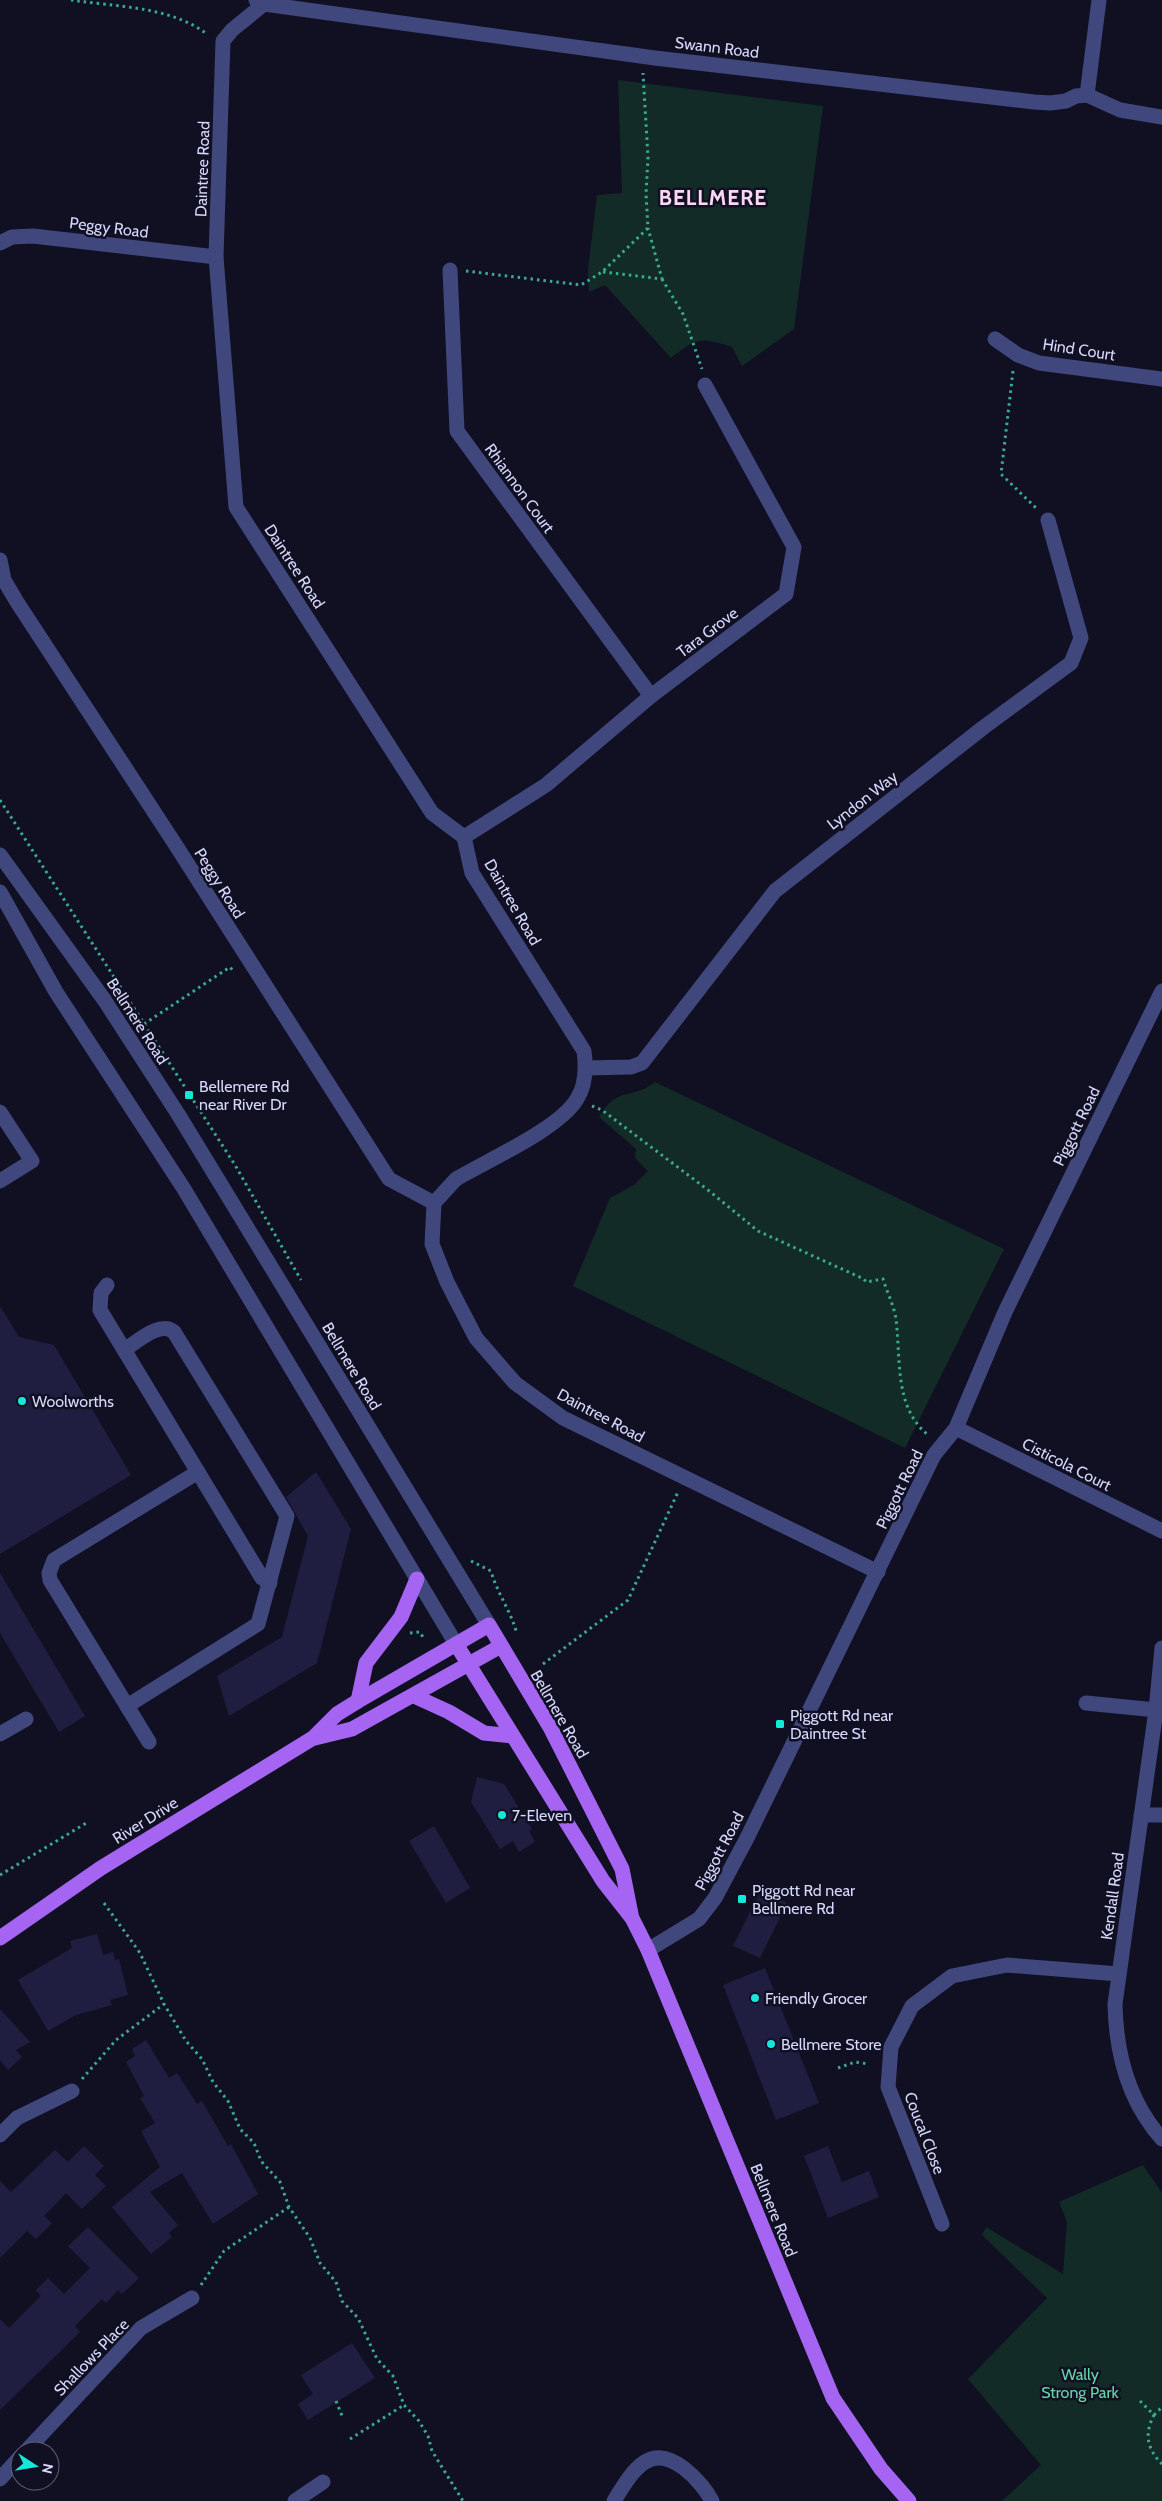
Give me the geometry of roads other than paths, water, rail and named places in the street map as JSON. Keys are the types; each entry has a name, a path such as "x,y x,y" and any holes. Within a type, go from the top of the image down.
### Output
{"main road":[{"path":"358,1701 366,1663 401,1617 417,1579"},
{"name":"River Drive","path":"0,1938 101,1868 313,1738 337,1714 489,1625"},
{"name":"Bellmere Road","path":"489,1625 551,1729 622,1869 632,1918"},
{"name":"Bellmere Road","path":"456,1644 512,1736 564,1815 603,1881 632,1918 648,1950 833,2398 881,2469 909,2501"},
{"name":"River Drive","path":"313,1738 352,1729 502,1646"},
{"path":"414,1696 449,1712 484,1733 512,1736"}],"street":[{"path":"1099,0 1088,95 1120,110 1162,117"},
{"name":"Swann Road","path":"260,2 655,58 1034,102 1066,101 1076,96 1088,95"},
{"name":"Daintree Road","path":"260,2 232,30 223,42 216,258 236,507 432,813 464,837 472,873 584,1051 586,1068 578,1099 556,1123 456,1179 434,1203 432,1244 447,1282 476,1338 515,1383 563,1418 878,1572"},
{"name":"Peggy Road","path":"0,243 12,237 33,236 216,258"},
{"name":"Rhiannon Court","path":"450,270 457,431 651,696"},
{"name":"Hind Court","path":"995,339 1018,355 1039,362 1162,379"},
{"name":"Tara Grove","path":"464,837 546,785 651,696 786,594 794,547 705,385"},
{"name":"Lyndon Way","path":"586,1068 631,1067 642,1063 776,891 984,727 1071,663 1081,638 1048,520"},
{"name":"Peggy Road","path":"0,560 4,580 17,602 175,844 250,965 389,1179 434,1203"},
{"name":"Bellmere Road","path":"0,855 104,1001 172,1106 489,1625"},
{"name":"Bellmere Road","path":"0,892 56,992 184,1189 456,1644"},
{"name":"Piggott Road","path":"648,1950 699,1919 715,1898 878,1572 934,1455 956,1428 1005,1312 1162,991"},
{"path":"0,1112 32,1161 0,1182"},
{"path":"107,1285 101,1293 100,1310 262,1578 270,1583"},
{"path":"124,1350 160,1328 170,1328 174,1332 276,1495 287,1516 258,1624 127,1706"},
{"name":"Cisticola Court","path":"956,1428 1162,1531"},
{"path":"149,1742 50,1580 50,1566 54,1560 198,1472"},
{"name":"Kendall Road","path":"1162,1648 1156,1710 1115,2004 1116,2036 1129,2088 1144,2116 1162,2139"},
{"path":"1086,1703 1156,1710"},
{"path":"0,1734 26,1719"},
{"path":"1141,1815 1162,1815"},
{"name":"Coucal Close","path":"942,2224 888,2087 891,2047 912,2006 952,1976 1007,1965 1120,1974"},
{"path":"0,2135 17,2118 72,2091"},
{"name":"Shallows Place","path":"35,2441 141,2328 192,2298"},
{"path":"614,2501 626,2482 646,2461 656,2458 673,2460 690,2473 706,2489 712,2501"},
{"path":"0,2479 10,2468"},
{"path":"295,2501 323,2482"}],"place":[{"name":"Bellemere Rd near River Dr","path":"189,1095"},
{"name":"Woolworths","path":"22,1401"},
{"name":"Piggott Rd near Daintree St","path":"780,1724"},
{"name":"7-Eleven","path":"502,1815"},
{"name":"Piggott Rd near Bellmere Rd","path":"742,1899"},
{"name":"Friendly Grocer","path":"755,1998"},
{"name":"Bellmere Store","path":"771,2044"}],"district":[{"name":"BELLMERE","path":"713,198"}],"park label":[{"name":"Wally Strong Park","path":"1080,2383"}]}
